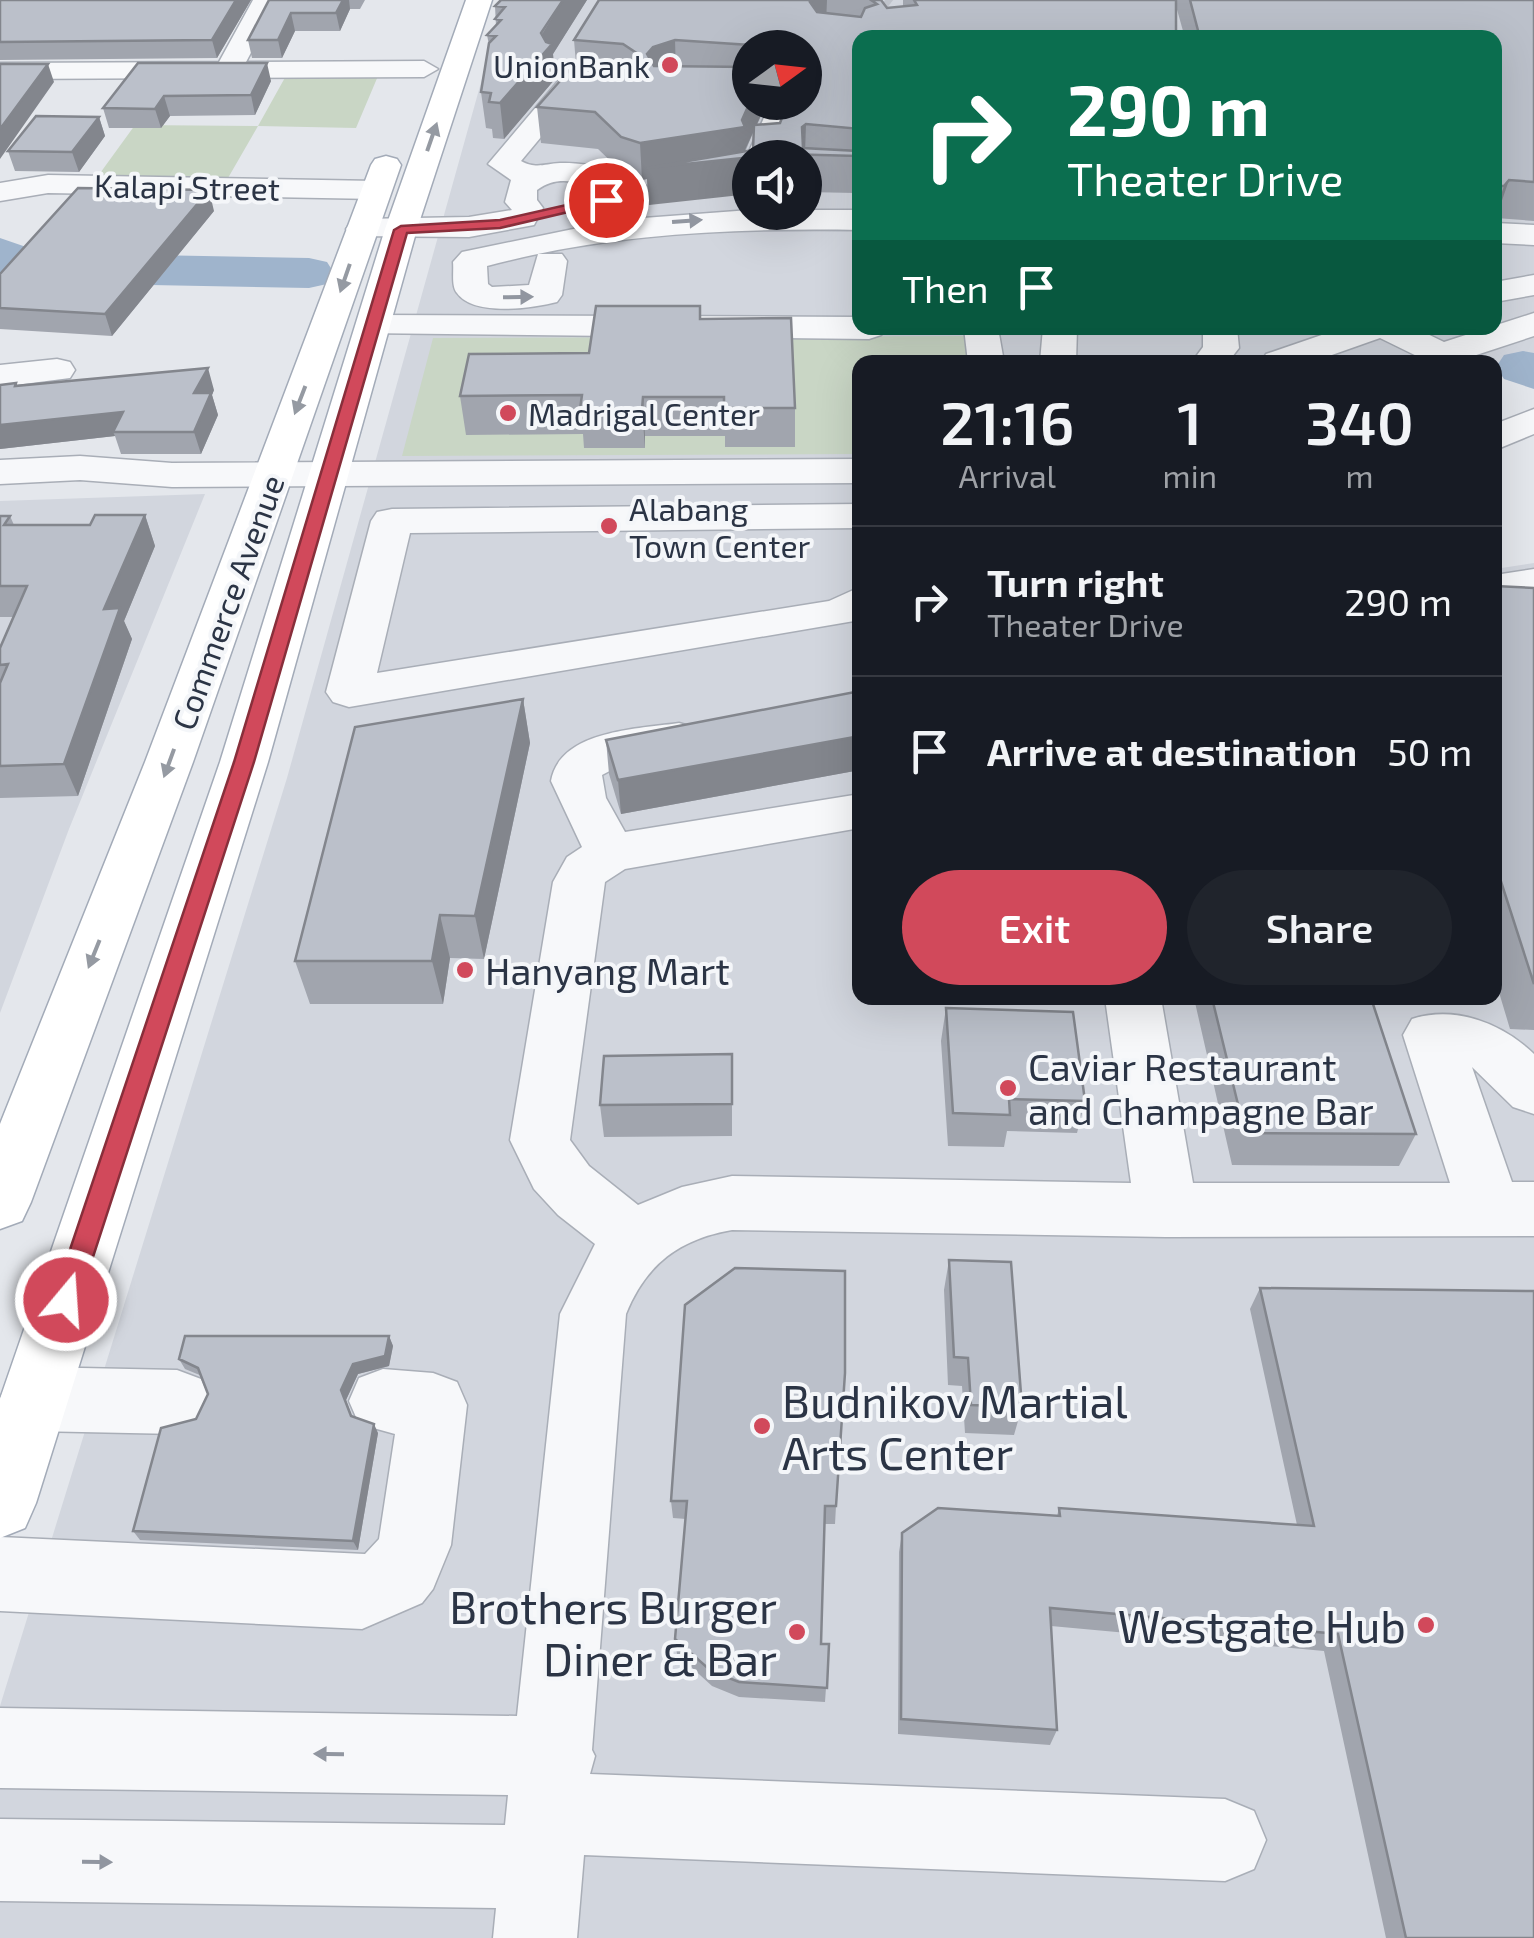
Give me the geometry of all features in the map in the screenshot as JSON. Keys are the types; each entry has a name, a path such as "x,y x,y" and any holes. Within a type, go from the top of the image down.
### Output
{"main road":[{"path":"410,104 450,0"},
{"name":"Commerce Avenue","path":"0,1503 244,762 401,230 479,0"},
{"name":"Commerce Avenue","path":"0,1202 17,1110 130,864 396,138"},
{"path":"130,864 210,858"}],"street":[{"path":"228,70 266,0"},
{"path":"0,72 424,69"},
{"path":"530,178 502,164 569,86 625,90"},
{"path":"536,215 521,202 522,187 530,178 589,164 637,194"},
{"path":"822,175 852,176"},
{"name":"Kalapi Street","path":"0,192 48,184 376,190"},
{"path":"536,215 672,187"},
{"path":"524,244 536,215"},
{"path":"524,244 634,225 744,217 852,220"},
{"path":"362,229 524,244 714,243 785,250"},
{"path":"1502,233 1534,235"},
{"path":"1502,291 1534,285"},
{"path":"1502,335 1534,324"},
{"path":"374,326 852,328"},
{"path":"1298,355 1354,335"},
{"path":"1402,335 1442,355 1501,335"},
{"path":"0,376 57,370"},
{"path":"0,472 80,468 172,475 852,470"},
{"path":"507,519 512,471"},
{"path":"852,516 392,521 348,692 842,612 852,605"},
{"path":"1502,587 1534,582"},
{"path":"611,854 575,780 578,766 590,755 725,730"},
{"path":"637,1240 558,1175 545,1158 540,1140 576,894 585,870 611,854 852,811"},
{"path":"1133,1005 1166,1210"},
{"path":"545,1844 593,1314 604,1284 637,1240 663,1222 698,1208 732,1204 1166,1210 1512,1208 1432,1035 1464,1018 1534,1090"},
{"path":"34,1399 177,1402"},
{"path":"0,1574 362,1592 380,1589 397,1578 416,1546 434,1405 383,1402"},
{"path":"0,1748 545,1844"},
{"path":"0,1860 545,1844 1226,1840"}],"shaded area":[{"path":"504,0 1534,0 1534,363 1502,374 1502,355 852,355 852,1005 1502,1005 1502,568 1534,563 1534,1938 0,1938 0,1706 287,778"},
{"path":"205,494 69,829 0,1013 0,501"}],"green space":[{"path":"287,74 378,76 356,128 258,126"},
{"path":"135,125 258,126 228,178 98,176"},
{"path":"970,336 974,355 852,355 852,454 402,456 433,338"}],"water":[{"path":"0,243 37,250 266,265 255,284 100,284 0,274"}],"building":[{"path":"0,0 236,0 212,40 0,42"},
{"path":"269,0 343,0 336,13 291,13 278,40 248,40"},
{"path":"501,0 563,0 541,33 552,44 500,103 489,102 491,93 481,92 489,43 496,36 487,35 501,20 495,19 505,7 495,6"},
{"path":"599,0 813,0 810,2 817,12 861,17 865,8 877,4 871,0 881,0 887,8 917,5 914,0 1176,0 1176,30 852,30 852,128 806,124 802,127 803,140 753,140 754,125 822,120 822,30 732,30 732,44 675,40 653,47 647,54 654,66 732,67 732,120 742,120 745,127 640,143 621,137 595,112 537,107 575,64 623,67 641,56 623,44 574,40"},
{"path":"1190,0 1534,0 1534,182 1509,180 1502,186 1502,30 1198,30"},
{"path":"138,63 267,63 251,95 164,96 155,109 103,108"},
{"path":"0,64 48,64 0,129"},
{"path":"36,116 99,117 72,152 8,151"},
{"path":"822,149 852,151 852,156 822,155"},
{"path":"732,154 732,159 647,168"},
{"path":"78,188 209,190 105,314 0,308 0,274"},
{"path":"596,306 700,306 700,319 791,318 795,408 724,408 724,397 643,397 642,409 580,409 582,395 460,396 469,354 589,353"},
{"path":"208,368 194,393 211,393 194,432 113,432 123,412 0,425 0,385"},
{"path":"95,515 145,515 104,609 120,608 64,764 0,766 0,683 8,664 0,665 0,648 27,586 0,586 0,516 10,516 4,525 90,525"},
{"path":"1502,586 1534,588 1534,984 1502,885"},
{"path":"852,693 852,737 618,780 606,740"},
{"path":"523,699 475,916 440,915 432,961 295,961 355,727"},
{"path":"1214,1005 1373,1005 1416,1134 1245,1133"},
{"name":"Caviar Restaurant and Champagne Bar","path":"946,1008 1073,1012 1085,1101 1009,1099 1010,1115 953,1113"},
{"path":"732,1054 732,1104 600,1105 604,1056"},
{"path":"949,1260 1011,1262 1022,1407 971,1405 968,1358 954,1357"},
{"path":"735,1268 845,1271 845,1373 836,1506 825,1506 821,1644 829,1644 827,1688 739,1682 711,1671 675,1639 687,1501 671,1501 685,1305"},
{"name":"Westgate Hub","path":"1260,1288 1534,1291 1534,1938 1406,1938 1338,1634 1050,1608 1057,1730 901,1719 902,1533 938,1508 1060,1516 1059,1508 1314,1526"},
{"path":"185,1336 389,1336 385,1356 353,1364 341,1390 351,1416 374,1424 353,1541 133,1531 161,1428 196,1419 208,1394 198,1368 179,1359"}],"waterway":[{"path":"0,253 18,262 98,269 309,273"},
{"path":"1523,367 1534,373"}],"tunnel":[{"path":"885,0 890,4"}],"place":[{"name":"UnionBank","path":"670,65"},
{"name":"Madrigal Center","path":"508,413"},
{"name":"Alabang Town Center","path":"609,526"},
{"name":"Hanyang Mart","path":"465,970"},
{"name":"Caviar Restaurant and Champagne Bar","path":"1008,1088"},
{"name":"Budnikov Martial Arts Center","path":"762,1426"},
{"name":"Westgate Hub","path":"1426,1625"},
{"name":"Brothers Burger Diner & Bar","path":"797,1632"}],"route":[{"path":"66,1300 244,762 401,230 500,224 606,200"}]}
